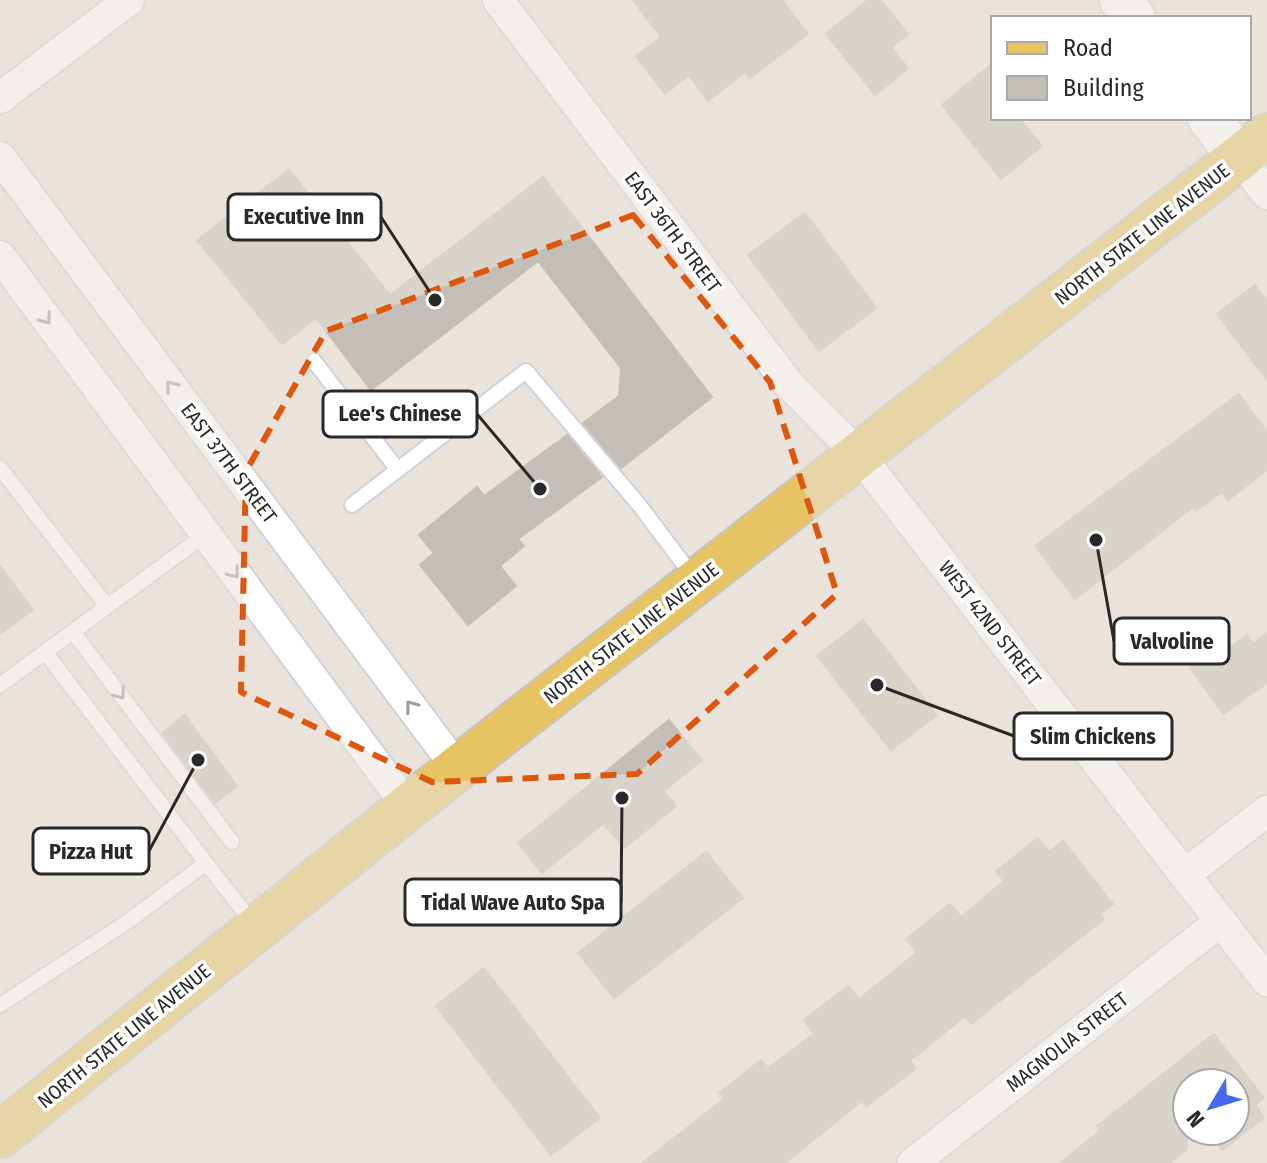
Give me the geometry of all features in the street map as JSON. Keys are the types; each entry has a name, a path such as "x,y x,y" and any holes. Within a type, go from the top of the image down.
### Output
{"main road":[{"name":"NORTH STATE LINE AVENUE","path":"0,1135 457,768 1253,147"}],"street":[{"path":"0,98 129,0"},
{"name":"EAST 36TH STREET","path":"498,0 787,382 859,455"},
{"path":"1212,120 1253,147 1267,194"},
{"name":"EAST 37TH STREET","path":"0,157 457,768"},
{"path":"0,257 408,807"},
{"name":"WEST 42ND STREET","path":"859,455 1267,981"},
{"path":"1184,875 1267,811"},
{"name":"MAGNOLIA STREET","path":"913,1163 1221,921"}],"lane":[{"path":"314,361 398,470"},
{"path":"352,505 526,371 640,506 697,581"},
{"path":"0,468 107,606"},
{"path":"0,685 206,534"},
{"path":"73,632 232,842"},
{"path":"45,652 257,929"},
{"path":"0,1005 130,920 206,863"}],"highlighted area":[{"path":"633,215 770,382 837,594 637,774 432,782 241,692 246,471 326,331"}],"building":[{"path":"633,0 782,0 808,34 750,78 745,72 708,101 689,75 665,94 636,56 661,37"},
{"path":"868,0 881,0 908,34 891,47 908,68 875,95 826,34"},
{"path":"991,65 991,120 1021,120 1042,146 1001,179 942,105"},
{"path":"289,170 390,295 543,177 712,397 621,468 583,423 619,396 621,368 538,261 371,390 316,318 282,344 197,240"},
{"path":"805,213 876,308 819,351 748,255"},
{"path":"1255,285 1267,301 1267,380 1217,314"},
{"path":"1239,394 1267,432 1267,470 1228,500 1222,492 1196,511 1193,507 1075,599 1035,546"},
{"path":"567,435 602,477 518,539 524,546 500,566 516,586 468,625 420,565 434,553 419,535 477,487 484,496"},
{"path":"0,566 33,610 0,634"},
{"path":"863,620 937,715 891,750 817,656"},
{"path":"1267,633 1267,683 1223,714 1187,663 1208,647 1216,658 1247,635 1253,644"},
{"path":"185,715 237,786 215,803 162,733"},
{"path":"669,720 702,760 664,791 676,806 624,848 604,823 542,873 518,843"},
{"path":"1038,838 1049,852 1063,841 1113,904 1100,914 1104,919 971,1024 965,1016 910,1061 916,1068 867,1106 862,1101 785,1163 642,1163 724,1099 719,1093 761,1060 768,1068 814,1034 804,1020 848,986 859,999 904,963 917,952 906,939 950,904 961,917 1004,881 996,871"},
{"path":"706,852 743,898 614,998 578,953"},
{"path":"484,968 600,1118 551,1155 436,1006"},
{"path":"1214,1034 1240,1067 1172,1067"},
{"path":"1171,1068 1171,1147 1187,1149 1170,1163 1060,1163 1100,1131 1097,1126"},
{"path":"1251,1081 1264,1098 1255,1105 1264,1118 1251,1128"}],"place":[{"name":"Executive Inn","path":"435,300"},
{"name":"Lee's Chinese","path":"540,489"},
{"name":"Valvoline","path":"1096,540"},
{"name":"Slim Chickens","path":"877,685"},
{"name":"Pizza Hut","path":"198,760"},
{"name":"Tidal Wave Auto Spa","path":"622,798"}]}
